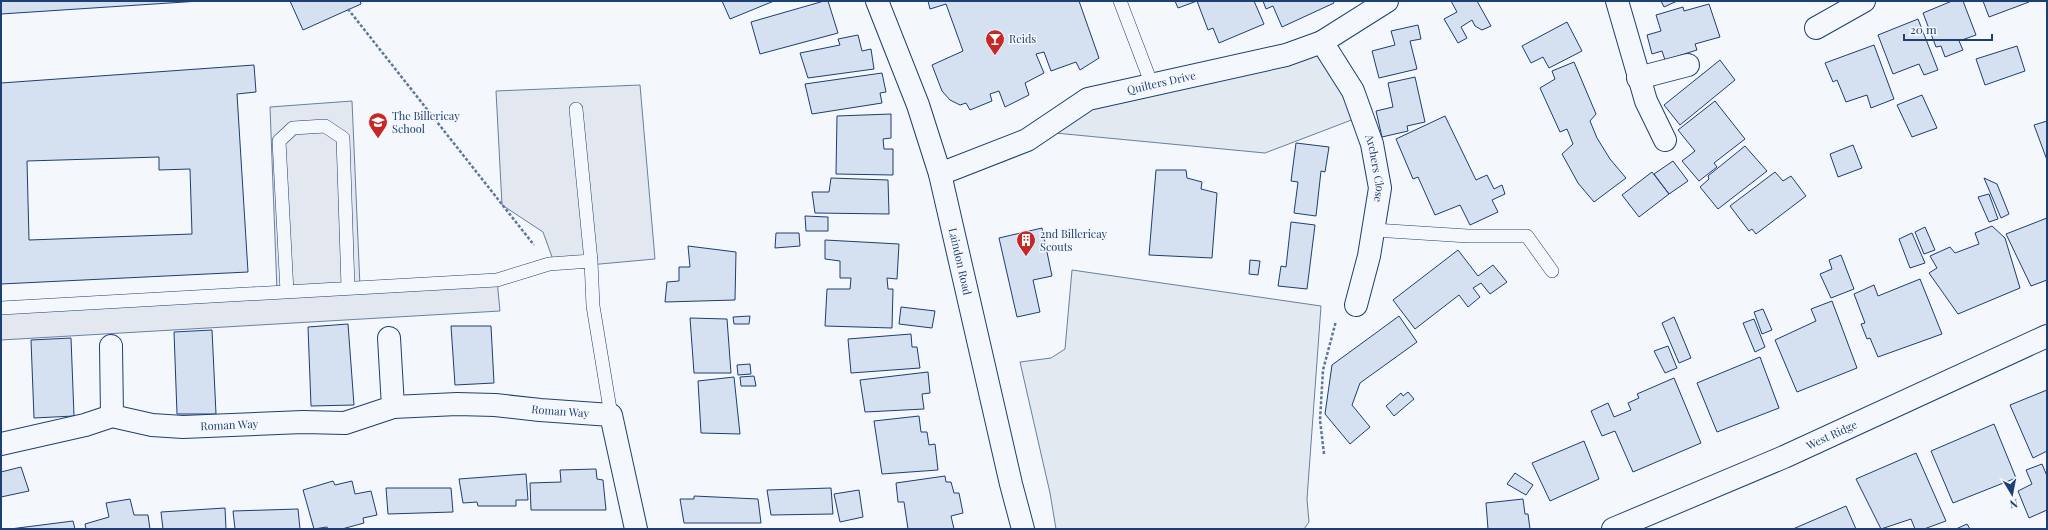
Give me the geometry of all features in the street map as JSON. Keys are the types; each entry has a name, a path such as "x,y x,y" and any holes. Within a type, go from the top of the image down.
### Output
{"street":[{"name":"Laindon Road","path":"877,1 918,105 940,174 1011,484 1023,529"},
{"name":"Quilters Drive","path":"940,174 1027,140 1088,99 1286,55 1322,42 1387,1"},
{"path":"1617,1 1638,78 1646,101 1665,140"},
{"path":"1816,28 1864,1"},
{"name":"Archers Close","path":"1322,42 1352,92 1372,144 1380,188 1369,256 1356,305"},
{"path":"1638,78 1688,65"},
{"name":"West Ridge","path":"1613,529 1784,457 2047,336"},
{"path":"389,338 393,407"},
{"path":"1,444 85,425 112,416 111,346"},
{"name":"Roman Way","path":"112,416 152,425 183,427 303,422 345,423 393,407 457,404 495,405 611,415"},
{"path":"611,415 636,529"}],"lane":[{"path":"1120,1 1152,85"},
{"path":"576,109 591,261 593,306 611,415"},
{"path":"286,292 279,141 293,128 325,126 342,138 348,288"},
{"path":"1374,230 1468,236 1527,236 1552,271"},
{"path":"1,308 497,280 549,264 591,261"}],"path":[{"path":"348,9 549,264"},
{"path":"1324,454 1320,420 1323,370 1338,312 1356,305"}],"shaded area":[{"path":"1326,49 1362,116 1265,153 1055,133 1094,107"},
{"path":"640,85 655,259 556,268 543,232 502,205 496,91"},
{"path":"352,101 360,287 497,280 500,311 1,340 1,310 277,291 270,107"},
{"path":"1072,270 1321,306 1307,499 1309,522 1304,529 1056,529 1050,493 1020,362 1051,358 1065,349"}],"building":[{"path":"1,1 200,1 1,14"},
{"path":"290,1 360,1 361,4 303,30"},
{"path":"722,1 774,1 730,19"},
{"path":"828,1 838,33 760,54 751,22"},
{"name":"Reids","path":"928,1 1079,1 1099,58 1080,70 1076,62 1051,71 1044,52 1036,54 1044,73 1025,83 1029,95 1005,107 999,91 990,94 992,101 970,110 966,103 960,105 950,100 942,91 932,65 963,51 946,4 930,9"},
{"path":"1175,1 1197,1 1178,8"},
{"path":"1197,1 1254,1 1264,24 1219,43 1213,28 1208,30"},
{"path":"1263,1 1333,1 1334,3 1282,27 1273,6 1266,9"},
{"path":"1451,1 1477,1 1491,26 1482,30 1475,26 1472,20 1461,27 1467,38 1458,43 1444,19 1457,12"},
{"path":"1661,1 1677,1 1664,7"},
{"path":"1952,1 1963,1 1976,35 1959,41 1963,50 1945,57 1941,46 1936,47 1923,13"},
{"path":"1983,1 2028,1 2029,2 1989,17"},
{"path":"1709,4 1720,37 1695,44 1697,50 1665,60 1662,51 1652,54 1647,35 1661,31 1656,15 1683,7 1684,11"},
{"path":"1918,19 1938,70 1924,75 1919,64 1893,74 1878,35"},
{"path":"1567,22 1582,51 1549,68 1543,57 1531,63 1522,46"},
{"path":"1418,25 1421,39 1410,41 1417,69 1379,78 1372,51 1395,45 1391,31"},
{"path":"858,35 862,51 871,49 874,69 808,78 800,53 840,45 838,39"},
{"path":"1874,45 1894,99 1871,108 1867,95 1846,102 1837,80 1833,82 1825,63"},
{"path":"2017,46 2025,71 1985,85 1976,59"},
{"path":"1720,60 1735,80 1680,125 1664,105"},
{"path":"1574,62 1596,114 1590,121 1597,138 1610,159 1626,178 1594,202 1578,183 1562,154 1573,144 1567,129 1560,132 1540,88 1555,79 1552,71"},
{"path":"254,65 256,92 237,94 248,272 1,284 1,83","holes":["159,157 159,170 190,169 192,234 29,240 27,161"]},
{"path":"882,73 886,92 880,93 882,103 812,114 805,84"},
{"path":"1415,77 1425,122 1407,126 1408,131 1382,137 1376,111 1393,107 1388,83"},
{"path":"1922,95 1937,128 1912,137 1897,105"},
{"path":"1715,101 1745,139 1714,163 1717,167 1699,181 1682,161 1695,151 1678,130"},
{"path":"891,114 891,138 883,139 884,149 893,149 893,175 836,174 837,116"},
{"path":"1445,116 1476,180 1487,175 1494,189 1502,185 1505,194 1492,200 1498,212 1470,225 1460,205 1435,215 1418,177 1413,179 1396,139"},
{"path":"2047,121 2047,160 2034,125"},
{"path":"1296,143 1329,147 1325,172 1321,171 1316,216 1294,213 1298,182 1291,181"},
{"path":"1853,145 1862,168 1838,177 1830,154"},
{"path":"1745,146 1767,171 1718,209 1700,187 1709,179 1708,176"},
{"path":"1673,161 1688,181 1669,194 1654,174"},
{"path":"1156,170 1186,170 1187,178 1202,182 1201,189 1217,193 1212,258 1149,255"},
{"path":"1652,172 1669,194 1639,217 1622,195"},
{"path":"1775,172 1783,181 1791,176 1806,196 1756,234 1752,229 1749,231 1730,206"},
{"path":"831,178 888,180 889,214 815,213 812,192 829,192"},
{"path":"1984,178 1997,184 2009,214 2001,218"},
{"path":"1989,194 1998,219 1989,222 1978,197"},
{"path":"805,216 828,217 828,231 806,231"},
{"path":"2047,218 2047,280 2031,286 2006,234"},
{"path":"1291,222 1315,225 1307,289 1278,286 1281,266 1286,267"},
{"path":"1992,226 2005,238 2020,288 1958,314 1929,273 1937,268 1930,256 1950,247 1955,253 1979,244 1975,233"},
{"path":"1925,227 1935,250 1924,254 1915,232"},
{"name":"2nd Billericay Scouts","path":"1042,228 1052,276 1033,280 1040,312 1017,317 999,238"},
{"path":"776,233 799,233 800,246 775,248"},
{"path":"1912,233 1925,263 1910,268 1899,239"},
{"path":"825,240 899,244 897,279 887,278 888,289 893,289 892,328 825,326 827,289 850,289 851,278 840,278 840,261 825,259"},
{"path":"688,246 736,252 735,300 665,302 667,282 679,281 679,267 690,267"},
{"path":"1458,250 1478,276 1493,265 1507,282 1490,294 1481,283 1473,288 1480,297 1468,307 1459,295 1415,329 1393,300"},
{"path":"1841,255 1854,289 1831,298 1820,274 1832,269 1829,260"},
{"path":"1250,260 1260,261 1258,275 1249,274"},
{"path":"1920,279 1942,334 1878,357 1870,338 1867,339 1861,324 1865,323 1854,294 1874,285 1878,296"},
{"path":"1832,301 1857,368 1797,392 1775,340 1816,321 1811,309"},
{"path":"901,307 935,311 932,328 899,324"},
{"path":"1763,309 1772,330 1762,334 1754,312"},
{"path":"750,316 749,324 734,324 733,317"},
{"path":"1399,316 1417,342 1360,383 1352,405 1370,427 1350,444 1325,414 1332,365"},
{"path":"1674,317 1691,358 1679,363 1662,323"},
{"path":"690,318 727,319 731,373 694,373"},
{"path":"1754,319 1765,347 1755,352 1743,323"},
{"path":"348,324 354,405 311,406 308,327"},
{"path":"451,326 491,326 494,383 455,385"},
{"path":"212,330 216,414 177,414 174,332"},
{"path":"911,334 912,347 917,347 920,368 851,373 848,339"},
{"path":"71,338 74,416 34,418 31,340"},
{"path":"1668,346 1677,368 1665,373 1654,351"},
{"path":"1760,357 1779,408 1717,432 1697,383"},
{"path":"750,364 751,374 738,375 737,365"},
{"path":"928,372 930,393 922,394 924,409 865,412 860,380"},
{"path":"754,376 756,386 741,386 740,377"},
{"path":"734,377 740,434 701,433 698,381"},
{"path":"1674,378 1701,443 1633,472 1615,431 1602,436 1591,411 1608,403 1614,417 1631,410 1628,403 1639,398 1637,394"},
{"path":"2047,390 2047,451 2033,458 2010,405"},
{"path":"1408,392 1414,399 1394,416 1386,406 1401,393 1403,396"},
{"path":"919,416 921,432 927,432 929,445 935,444 938,470 882,474 874,421"},
{"path":"1994,424 2016,478 1953,503 1931,451"},
{"path":"1584,441 1599,479 1550,501 1532,463"},
{"path":"1916,453 1946,521 1924,529 1915,529 1911,519 1881,529 1856,479"},
{"path":"2042,464 2047,476 2047,510 2029,518 2018,491 2032,484 2026,470"},
{"path":"21,467 29,491 1,497 1,472"},
{"path":"596,469 597,479 603,480 606,510 531,510 530,483 561,482 560,470"},
{"path":"1515,473 1533,485 1526,495 1507,484"},
{"path":"526,474 528,500 516,500 516,506 478,506 477,502 463,503 459,479"},
{"path":"945,476 946,482 951,482 954,493 959,493 963,513 951,516 954,529 908,529 904,502 898,502 896,483"},
{"path":"333,481 335,485 352,481 355,494 371,491 377,515 363,518 364,523 342,529 328,529 327,527 314,529 303,490"},
{"path":"386,488 451,488 453,512 388,514"},
{"path":"831,488 833,514 771,515 767,490"},
{"path":"859,490 863,517 840,522 834,494"},
{"path":"694,496 758,499 761,523 684,523 680,499 694,499"},
{"path":"130,499 134,515 148,515 150,529 86,529 85,524 109,517 106,503"},
{"path":"1523,499 1525,514 1528,514 1530,529 1488,529 1486,503"},
{"path":"1846,506 1856,529 1793,529"},
{"path":"225,508 226,529 163,529 161,512"},
{"path":"298,509 300,529 235,529 233,511"},
{"path":"73,521 75,529 10,529"},
{"path":"1967,524 1970,529 1956,529"}],"place":[{"name":"Reids","path":"995,56"},
{"name":"The Billericay School","path":"378,139"},
{"name":"2nd Billericay Scouts","path":"1026,257"}]}
